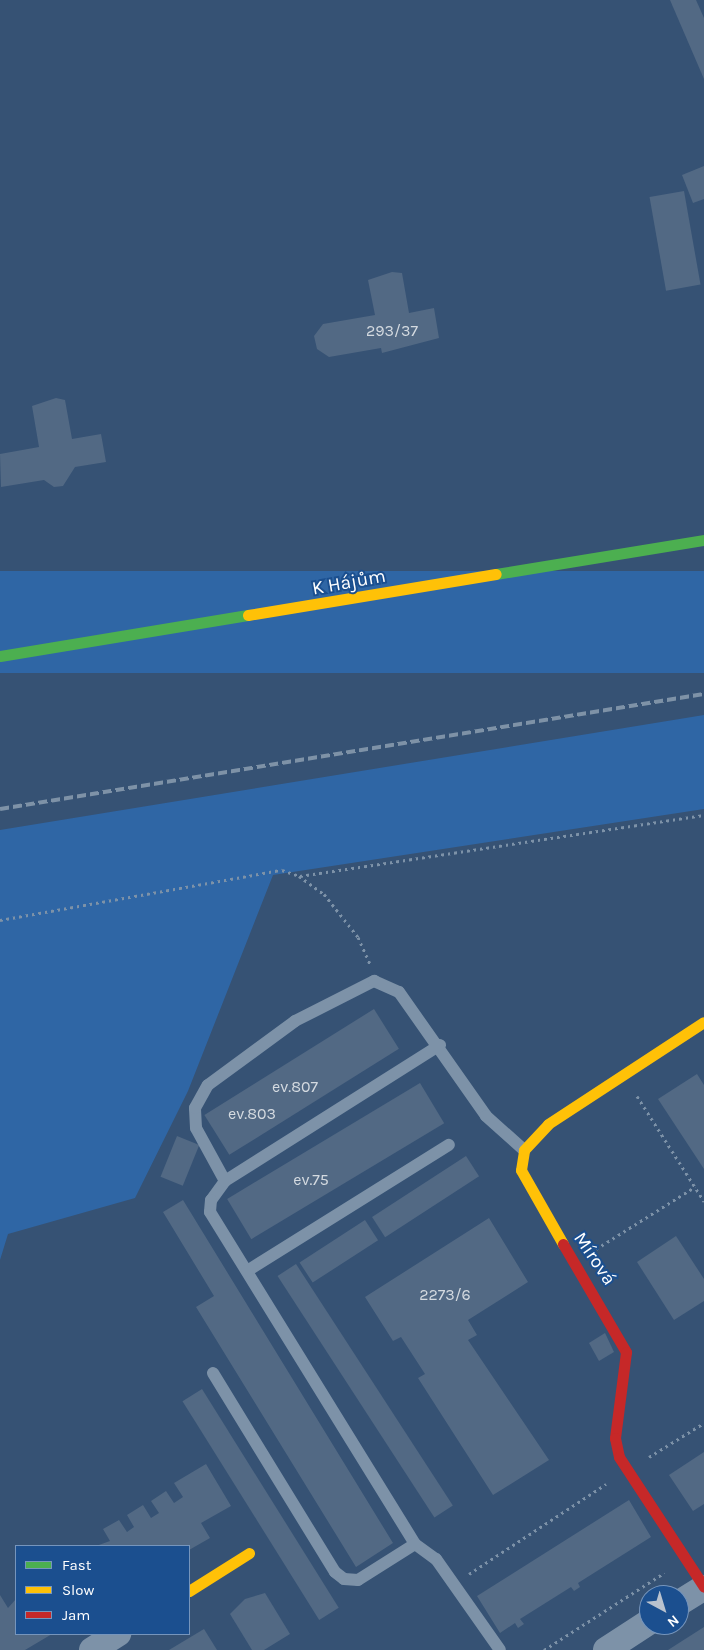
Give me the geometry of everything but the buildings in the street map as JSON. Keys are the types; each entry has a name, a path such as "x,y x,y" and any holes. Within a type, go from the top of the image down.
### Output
{"street":[{"name":"K Hájům","path":"0,656 704,540"},
{"path":"524,1150 548,1124 704,1022"},
{"name":"Mírová","path":"524,1150 521,1170 527,1184 575,1262 614,1320 626,1352 615,1438 627,1471 703,1588"},
{"path":"190,1590 249,1553"},
{"path":"689,1597 703,1588"},
{"path":"606,1650 639,1629"},
{"path":"92,1650 116,1635"}],"lane":[{"path":"225,1181 196,1128 194,1108 208,1084 295,1021 374,981 399,992 440,1045 486,1116 524,1150"},
{"path":"440,1045 225,1181 211,1200 210,1212 415,1544 436,1559 500,1650"},
{"path":"247,1271 449,1145"},
{"path":"213,1373 335,1572 344,1579 358,1580 415,1544"}],"path":[{"path":"299,876 704,814"},
{"path":"0,920 282,870 299,876 324,894 358,937 374,981"},
{"path":"623,1074 704,1201"},
{"path":"575,1262 695,1187"},
{"path":"454,1584 704,1423"},
{"path":"544,1650 685,1560"}],"shaded area":[{"path":"0,571 704,571 704,673 0,673"},
{"path":"704,715 704,809 273,875 188,1091 135,1198 8,1234 0,1260 0,830"}],"railway":[{"path":"0,809 704,694"}],"traffic: fast":[{"path":"496,574 704,540"},
{"path":"0,656 248,615"}],"traffic: slow":[{"path":"248,615 496,574"},
{"path":"563,1244 521,1170 524,1150 548,1124 704,1022"},
{"path":"190,1590 249,1553"}],"traffic: jam":[{"path":"563,1244 626,1352 615,1438 619,1457 704,1587"}]}
